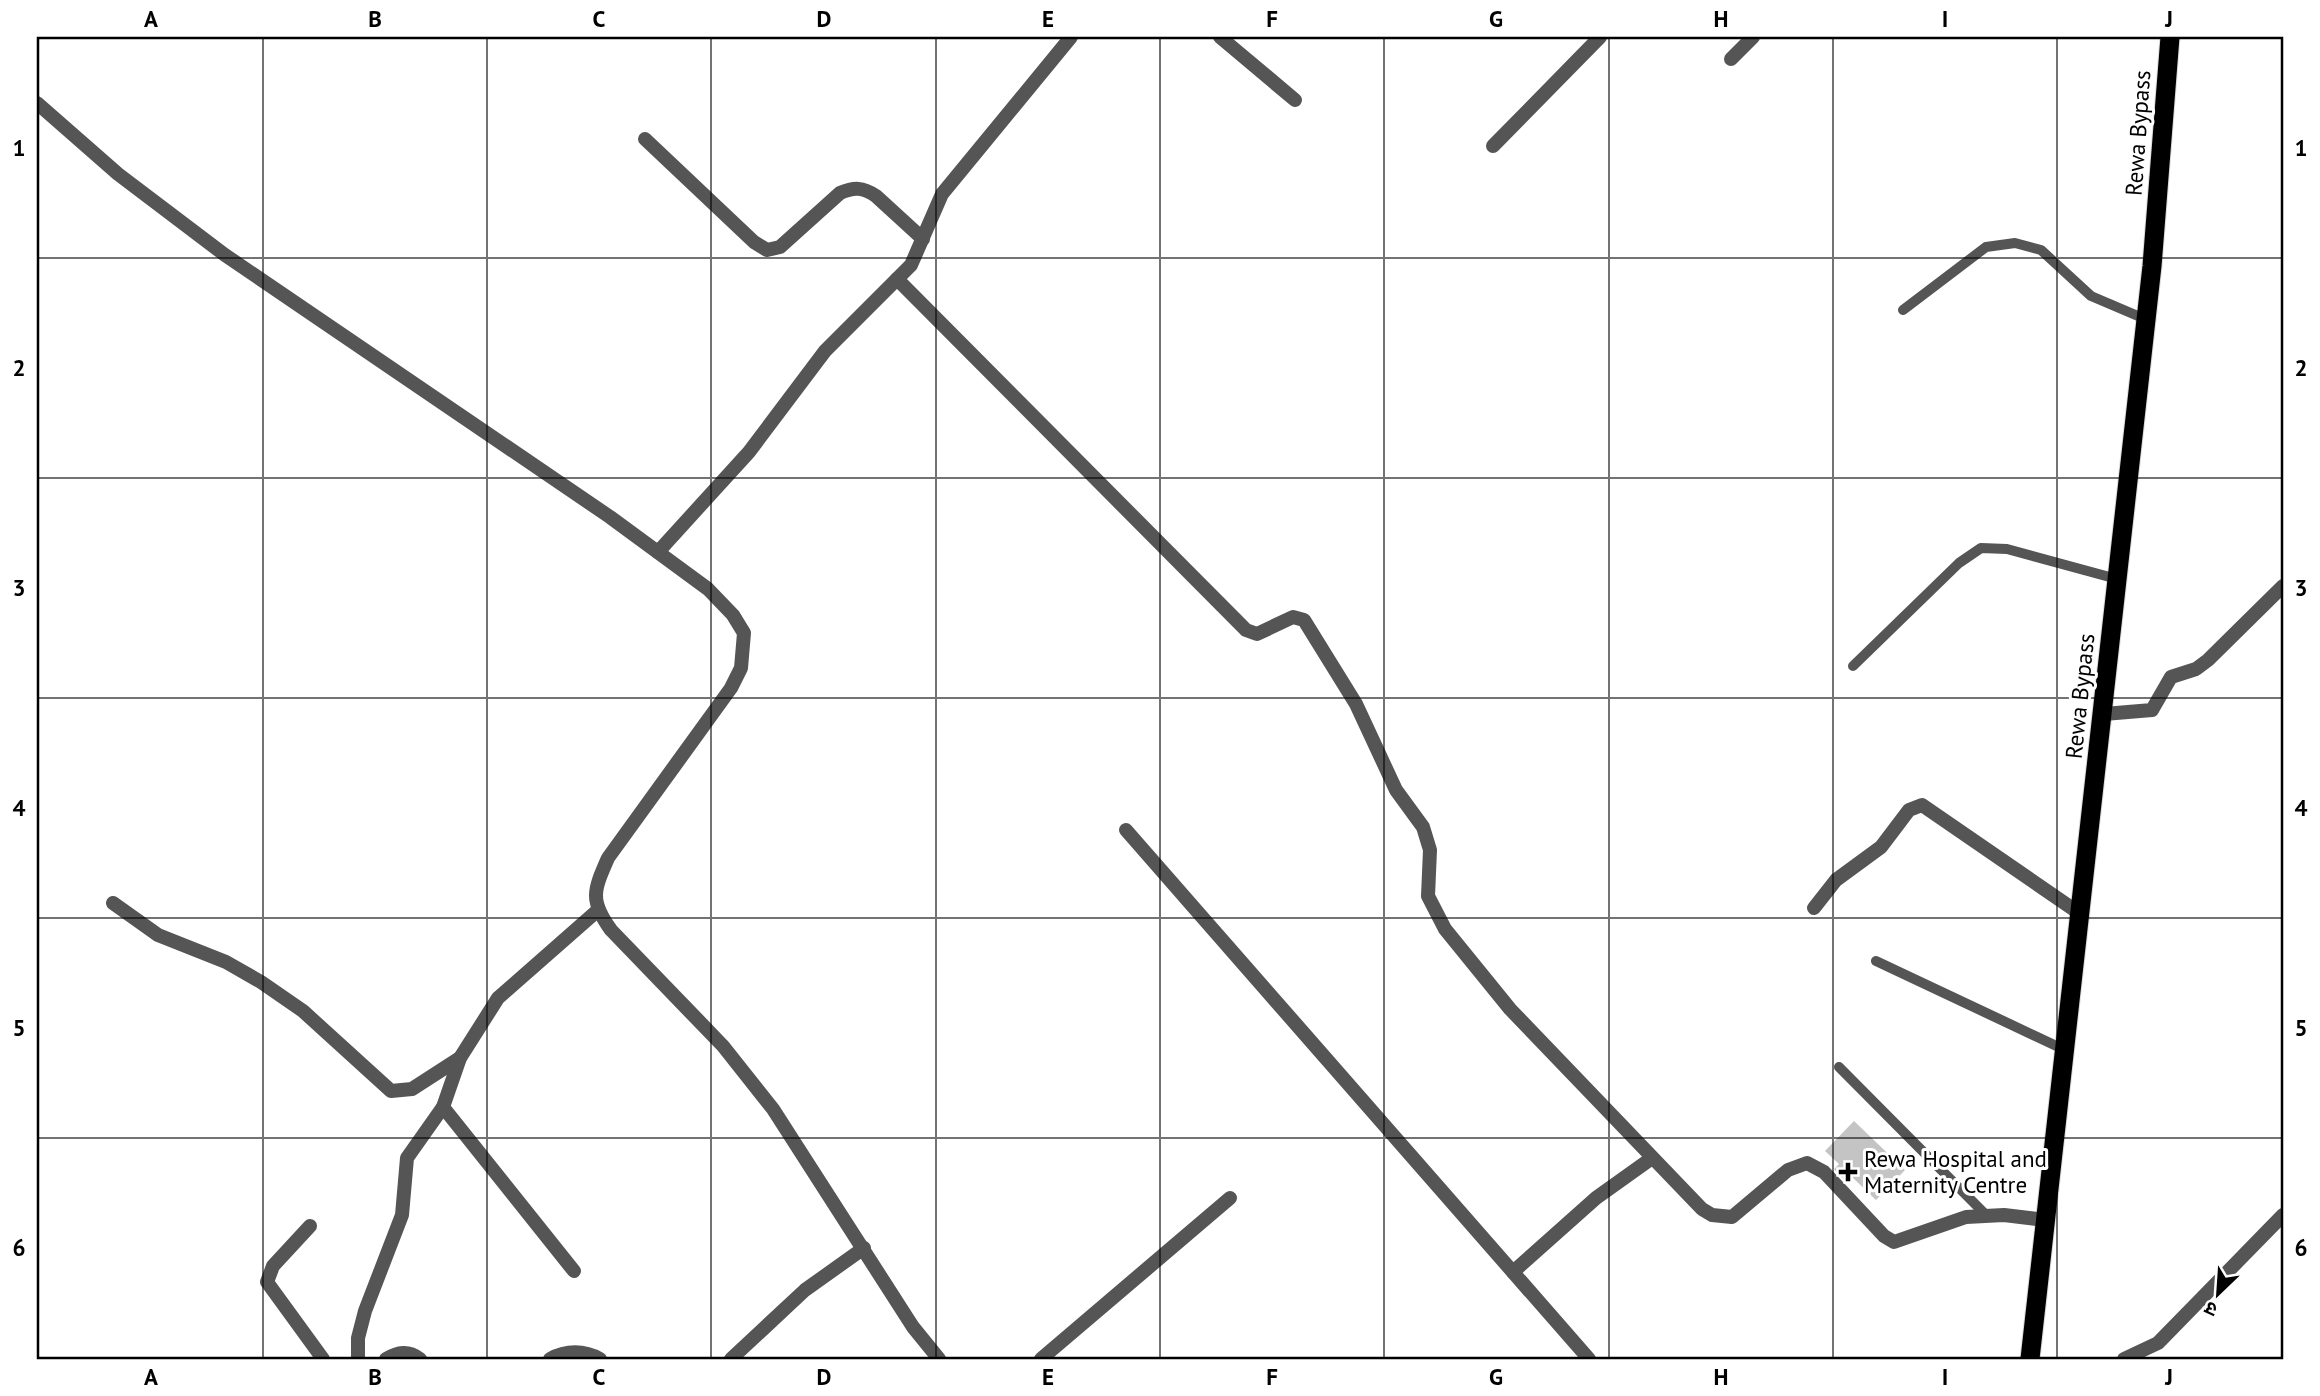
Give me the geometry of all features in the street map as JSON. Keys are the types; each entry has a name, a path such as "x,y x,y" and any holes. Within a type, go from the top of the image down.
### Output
{"highway":[{"name":"Rewa Bypass","path":"2030,1359 2079,913 2104,714 2145,319 2170,37"}],"street":[{"path":"658,552 749,452 825,351 911,265 934,210 952,180 1071,37"},
{"path":"1220,37 1295,100"},
{"path":"1493,146 1600,37"},
{"path":"1731,59 1754,37"},
{"path":"37,103 118,174 225,255 658,552 708,589 733,615 744,634 745,652 731,688 608,858 597,883 597,911 611,930 723,1046 765,1098 914,1327 939,1359"},
{"path":"645,139 754,242 767,250 780,247 840,193 851,188 867,190 876,196 923,239"},
{"path":"897,279 1246,630 1257,634 1293,617 1304,620 1356,704 1396,790 1423,827 1430,850 1428,896 1446,929 1510,1009 1702,1209 1722,1218 1732,1217 1744,1210 1788,1170 1807,1163 1824,1172 1884,1236 1894,1242 1957,1220 1986,1215 2045,1220"},
{"path":"2104,714 2142,713 2152,710 2171,677 2196,669 2208,660 2283,586"},
{"path":"1814,908 1836,880 1881,847 1915,805 1929,808 2079,913"},
{"path":"1126,830 1589,1359"},
{"path":"113,903 158,935 226,962 261,982 303,1011 391,1091 412,1089 460,1058"},
{"path":"358,1359 358,1338 365,1311 402,1215 407,1158 443,1107 460,1058 498,998 597,911"},
{"path":"443,1107 574,1271"},
{"path":"1513,1272 1596,1198 1652,1158"},
{"path":"1041,1359 1230,1198"},
{"path":"2124,1359 2158,1343 2283,1215"},
{"path":"310,1226 273,1266 267,1282 317,1357"},
{"path":"731,1359 804,1290 864,1248"},
{"path":"386,1359 397,1353 408,1352 420,1359"},
{"path":"550,1359 575,1352 588,1353 600,1359"}],"lane":[{"path":"1903,310 1972,255 1986,247 2015,243 2041,250 2091,296 2145,319"},
{"path":"1853,666 1959,563 1981,548 2007,550 2117,579"},
{"path":"1877,961 2065,1051"},
{"path":"1839,1067 1986,1215"}],"building":[{"path":"1854,1121 1905,1170 1876,1200 1851,1176 1846,1181 1834,1169 1839,1164 1825,1151"}],"place":[{"name":"Rewa Hospital and Maternity Centre","path":"1848,1172"}]}
